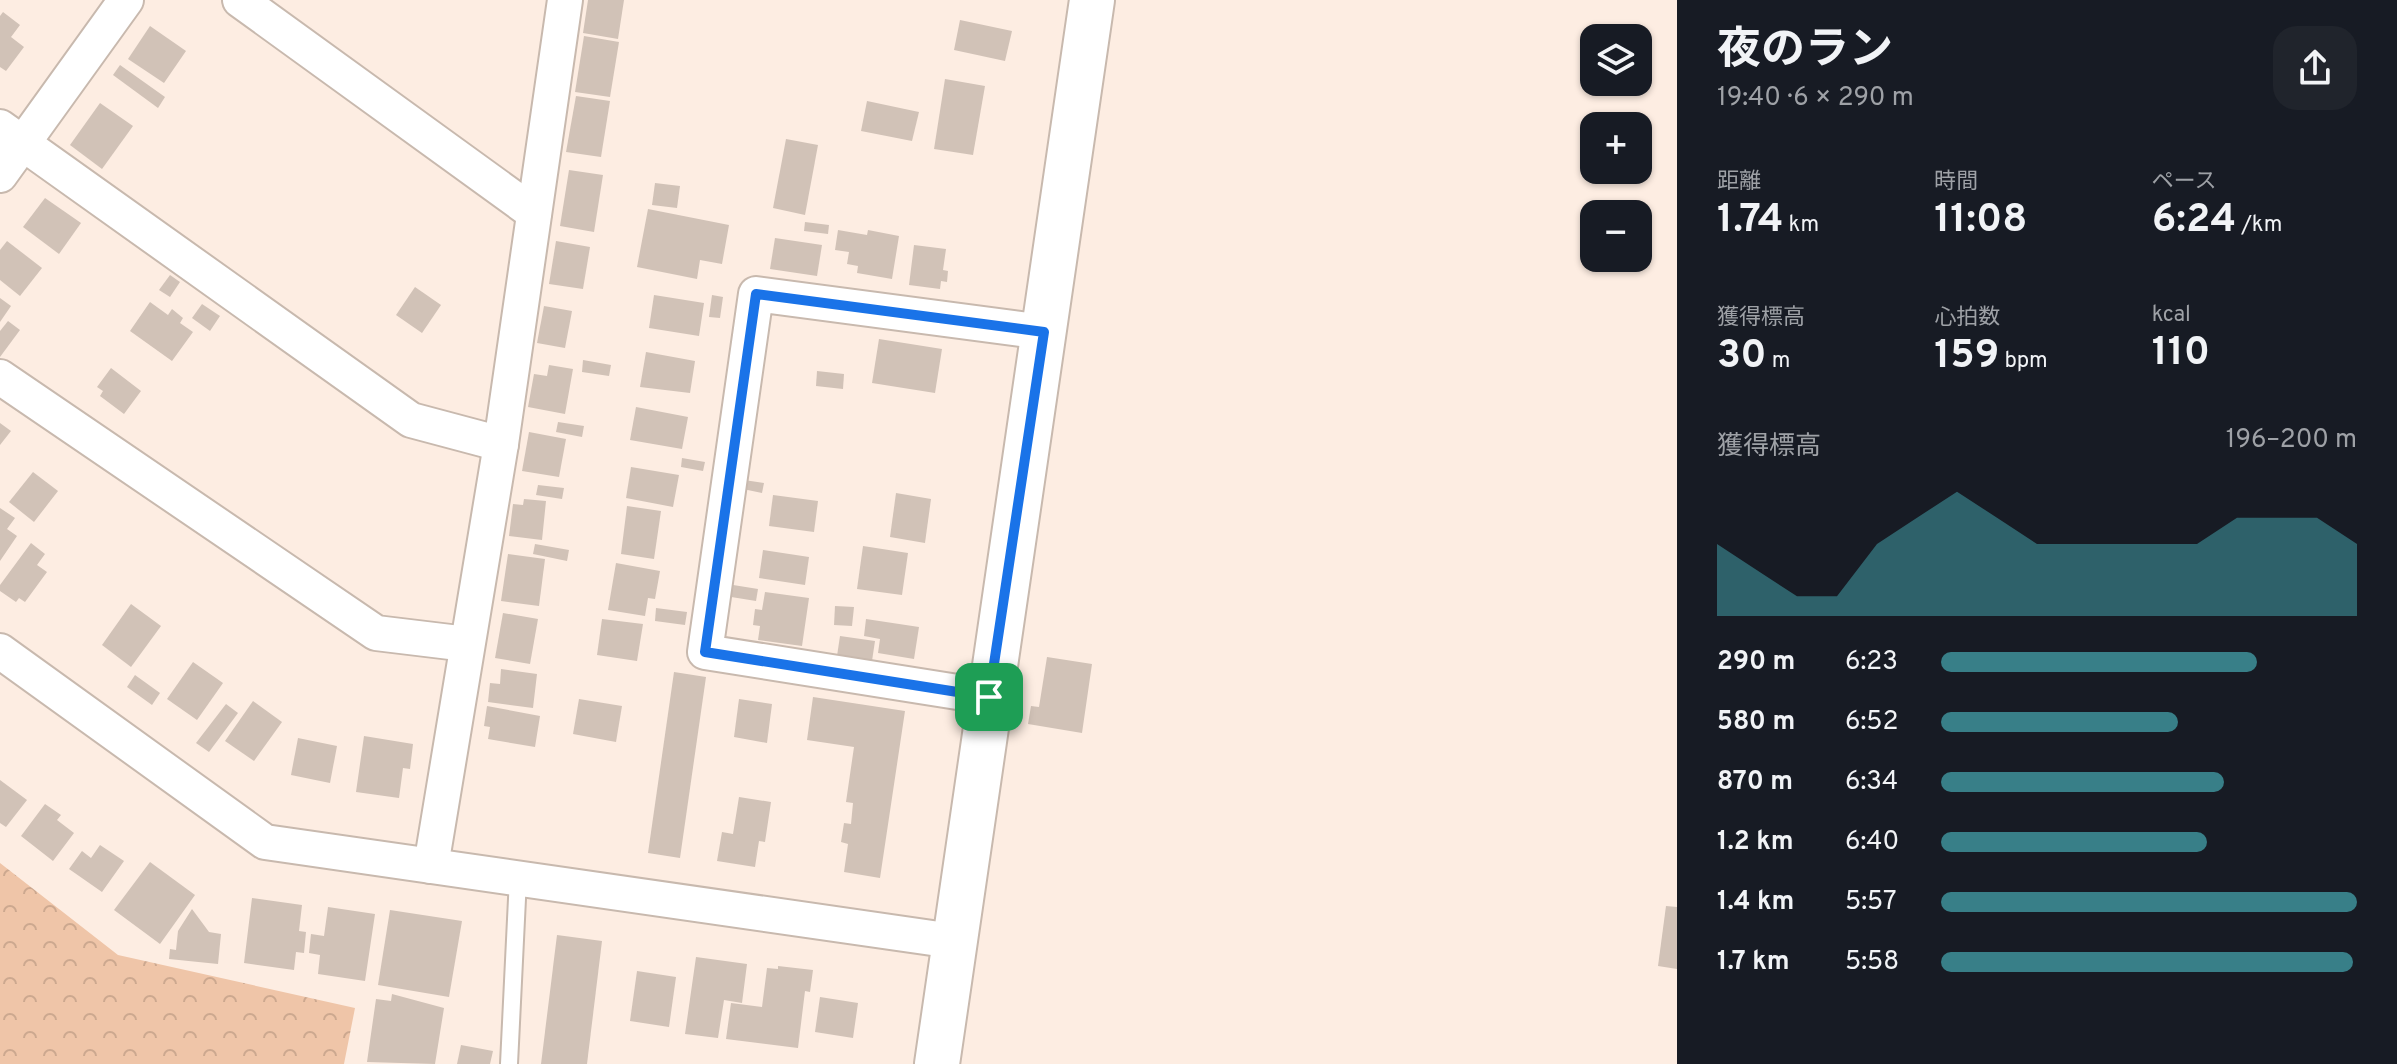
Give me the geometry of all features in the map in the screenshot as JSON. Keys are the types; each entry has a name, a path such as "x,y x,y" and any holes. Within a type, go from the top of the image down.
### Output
{"street":[{"path":"0,175 11,135 126,0"},
{"path":"240,0 534,213"},
{"path":"431,866 501,444 565,0"},
{"path":"937,1064 1092,0"},
{"path":"11,135 411,420 439,430 501,444"},
{"path":"989,697 705,652 756,294 1044,332"},
{"path":"0,377 376,633 467,644"},
{"path":"0,651 265,842 953,941"}],"lane":[{"path":"509,1064 518,878"}],"green space":[{"path":"0,863 118,955 355,1008 344,1064 0,1064"}],"building":[{"path":"588,0 624,0 618,39 583,33"},
{"path":"3,12 20,25 11,37 24,47 6,71 0,67 0,16"},
{"path":"960,20 1012,31 1005,61 954,50"},
{"path":"150,26 186,51 164,83 128,59"},
{"path":"584,36 619,42 610,97 575,92"},
{"path":"120,65 165,97 158,108 113,75"},
{"path":"945,79 985,86 973,155 934,149"},
{"path":"576,96 610,101 601,157 566,152"},
{"path":"867,101 919,112 912,141 861,131"},
{"path":"100,103 133,126 102,169 70,145"},
{"path":"786,139 818,145 805,215 773,208"},
{"path":"569,170 603,175 594,232 560,226"},
{"path":"655,183 680,186 677,208 652,205"},
{"path":"45,198 81,223 59,254 23,227"},
{"path":"648,209 729,225 722,264 700,260 697,279 637,267"},
{"path":"805,222 829,225 828,234 804,231"},
{"path":"838,230 867,235 868,230 899,236 892,279 857,273 858,266 847,264 849,252 835,250"},
{"path":"775,238 822,245 817,276 770,269"},
{"path":"7,241 42,268 20,296 0,280 0,250"},
{"path":"556,241 590,247 583,289 549,284"},
{"path":"914,245 946,249 943,270 948,271 947,282 941,281 940,289 909,285"},
{"path":"170,275 180,282 170,297 159,290"},
{"path":"415,287 441,305 422,333 396,315"},
{"path":"654,295 704,303 699,336 649,328"},
{"path":"712,295 723,297 720,318 709,317"},
{"path":"0,298 11,306 0,322"},
{"path":"150,302 168,315 172,309 183,318 180,323 193,332 172,361 130,331"},
{"path":"202,304 220,316 210,331 192,318"},
{"path":"544,306 572,311 565,348 537,343"},
{"path":"8,321 20,330 0,357 0,331"},
{"path":"879,339 942,349 935,393 872,383"},
{"path":"646,352 695,361 690,393 640,387"},
{"path":"583,360 611,365 609,376 582,372"},
{"path":"549,365 573,369 565,414 528,407 534,374 547,376"},
{"path":"111,368 141,391 124,414 100,396 103,391 97,387"},
{"path":"817,371 844,374 843,389 816,386"},
{"path":"636,407 688,417 682,449 630,440"},
{"path":"558,422 584,426 582,437 556,432"},
{"path":"0,423 11,431 0,445"},
{"path":"529,432 566,439 559,477 522,471"},
{"path":"682,458 705,462 703,471 681,467"},
{"path":"631,467 679,475 673,507 626,498"},
{"path":"33,472 58,491 34,522 9,502"},
{"path":"744,480 764,483 762,493 743,489"},
{"path":"538,485 564,488 562,499 536,495"},
{"path":"896,493 931,499 925,543 890,537"},
{"path":"773,495 818,501 814,532 769,526"},
{"path":"524,499 546,501 542,540 509,536 513,504 523,505"},
{"path":"627,506 661,511 654,559 621,554"},
{"path":"0,508 15,518 7,529 17,536 0,561"},
{"path":"31,543 45,554 37,565 47,572 25,602 19,598 16,602 0,591 0,585"},
{"path":"535,544 569,550 567,561 533,554"},
{"path":"863,546 908,553 902,595 857,589"},
{"path":"763,550 809,557 805,585 759,578"},
{"path":"508,554 545,559 539,606 501,601"},
{"path":"616,563 660,571 655,599 648,598 645,616 608,610"},
{"path":"727,584 758,589 756,601 725,596"},
{"path":"765,592 809,598 802,646 758,640 760,626 753,625 755,609 762,610"},
{"path":"131,604 161,626 131,667 102,645"},
{"path":"835,606 854,607 852,626 834,625"},
{"path":"656,608 687,612 685,625 655,621"},
{"path":"503,613 538,619 530,664 495,658"},
{"path":"602,619 643,624 637,661 597,655"},
{"path":"866,619 919,627 914,659 878,653 880,639 864,636"},
{"path":"840,636 875,641 872,661 837,656"},
{"path":"1047,657 1092,664 1082,733 1028,724 1031,706 1039,707"},
{"path":"193,662 223,683 197,720 167,699"},
{"path":"501,669 537,674 533,708 488,702 490,683 500,684"},
{"path":"674,672 706,677 680,858 648,853"},
{"path":"135,675 160,693 152,705 127,687"},
{"path":"813,697 905,711 880,878 844,872 848,844 841,842 844,823 851,824 853,803 846,802 854,747 807,740"},
{"path":"579,699 622,706 616,742 573,734"},
{"path":"739,699 772,704 767,743 734,737"},
{"path":"253,701 282,722 254,761 225,741"},
{"path":"226,704 238,713 209,752 196,743"},
{"path":"487,706 540,716 535,747 488,739 490,727 484,726"},
{"path":"364,736 413,744 410,769 403,768 399,798 356,792"},
{"path":"298,738 337,746 330,783 291,775"},
{"path":"0,780 27,800 6,827 0,823"},
{"path":"739,797 771,802 765,842 759,841 755,867 717,861 722,832 733,834"},
{"path":"45,804 61,815 57,820 74,833 53,861 21,836"},
{"path":"100,845 124,861 102,892 69,869 82,851 91,858"},
{"path":"150,862 195,895 160,944 114,910"},
{"path":"252,898 302,905 299,931 306,932 304,953 296,952 294,970 244,963"},
{"path":"1666,906 1677,907 1677,969 1658,966"},
{"path":"328,907 375,914 365,981 318,974 320,955 309,953 311,934 324,936"},
{"path":"192,909 209,932 221,934 218,964 169,959 170,949 176,950 178,931"},
{"path":"390,910 462,921 449,997 378,985"},
{"path":"557,935 602,941 587,1064 541,1064"},
{"path":"696,957 747,964 742,1003 724,1000 718,1038 685,1034"},
{"path":"778,966 813,970 810,992 805,991 798,1048 726,1039 731,1003 762,1007 767,968 778,969"},
{"path":"637,971 676,977 669,1027 630,1021"},
{"path":"392,994 444,1008 435,1064 367,1062 376,999 391,1001"},
{"path":"820,997 858,1003 853,1038 815,1032"},
{"path":"461,1045 493,1051 490,1064 457,1064"}],"route":[{"path":"756,294 1044,332 989,697 705,652 756,294"}]}
